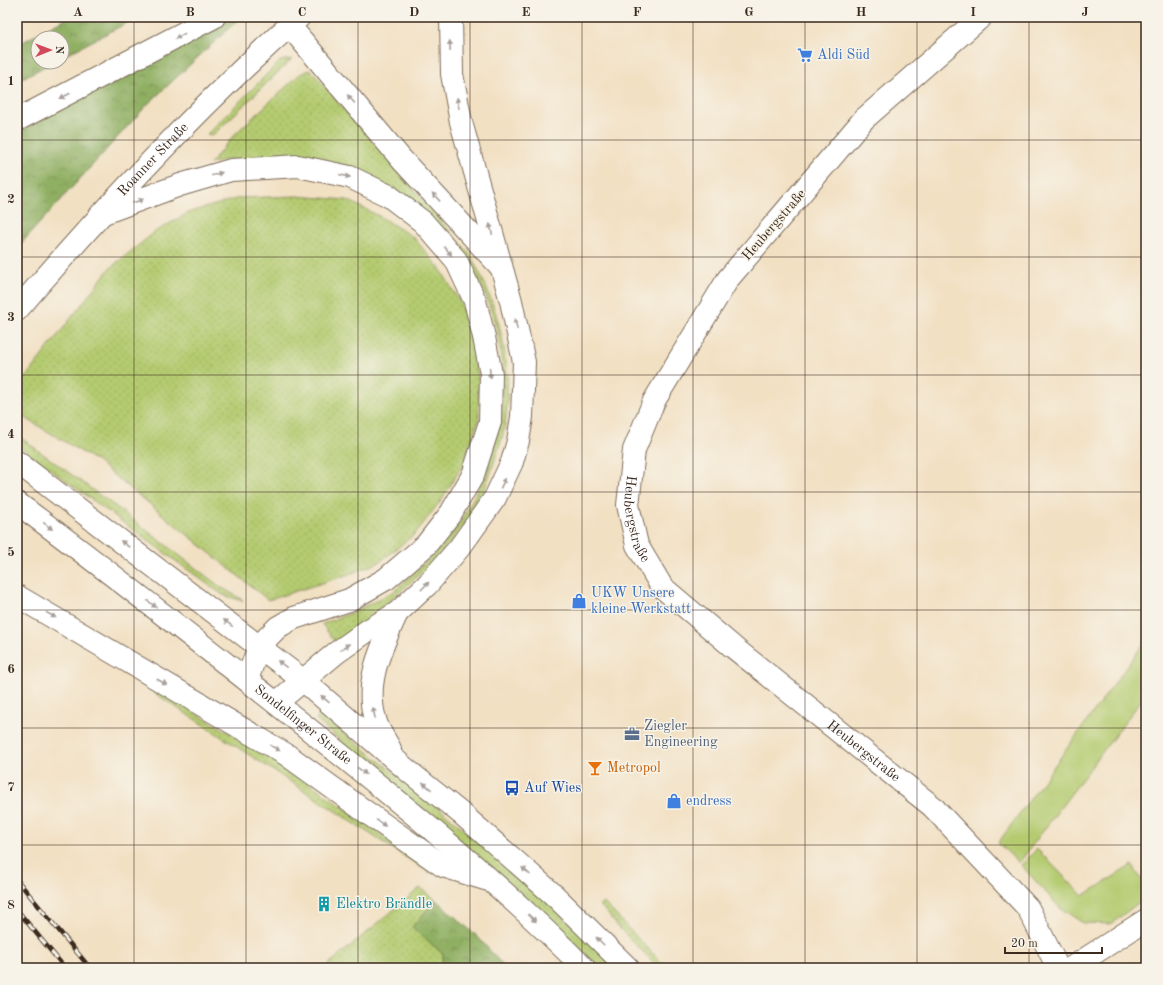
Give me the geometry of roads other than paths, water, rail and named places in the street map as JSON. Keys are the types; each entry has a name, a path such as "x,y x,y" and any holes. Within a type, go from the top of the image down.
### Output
{"main road":[{"path":"17,120 214,17"},
{"path":"276,703 342,648 396,613 443,567 477,524 495,498 512,462 522,418 524,362 511,301 500,267 461,122 452,74 451,17"},
{"name":"Heubergstraße","path":"981,17 864,119 728,279 654,400 634,450 628,506 637,545 662,587 733,647 932,806 1028,908 1058,968"},
{"path":"294,21 402,160 500,267"},
{"name":"Roanner Straße","path":"17,310 101,214 221,88 294,21"},
{"path":"101,214 231,170 298,166 350,178 389,196 423,222 456,260 475,301 484,336 491,374 490,422 473,474 451,513 426,545 386,580 349,600 294,618 278,627 259,646 247,680"},
{"path":"17,462 304,681 407,770 463,815 555,896 628,968"},
{"name":"Sondelfinger Straße","path":"17,503 128,585 395,797 493,882 580,964"},
{"path":"17,596 287,755 443,866 493,882"},
{"path":"396,613 378,655 372,678 373,705 377,725 391,751 407,770"},
{"path":"1071,968 1146,920"}],"railway":[{"path":"17,880 90,968"},
{"path":"17,910 65,968"}],"place":[{"name":"Aldi Süd","path":"805,55"},
{"name":"UKW Unsere kleine Werkstatt","path":"579,601"},
{"name":"Ziegler Engineering","path":"632,734"},
{"name":"Metropol","path":"595,768"},
{"name":"Auf Wies","path":"512,788"},
{"name":"endress","path":"674,801"},
{"name":"Elektro Brändle","path":"324,904"}]}
